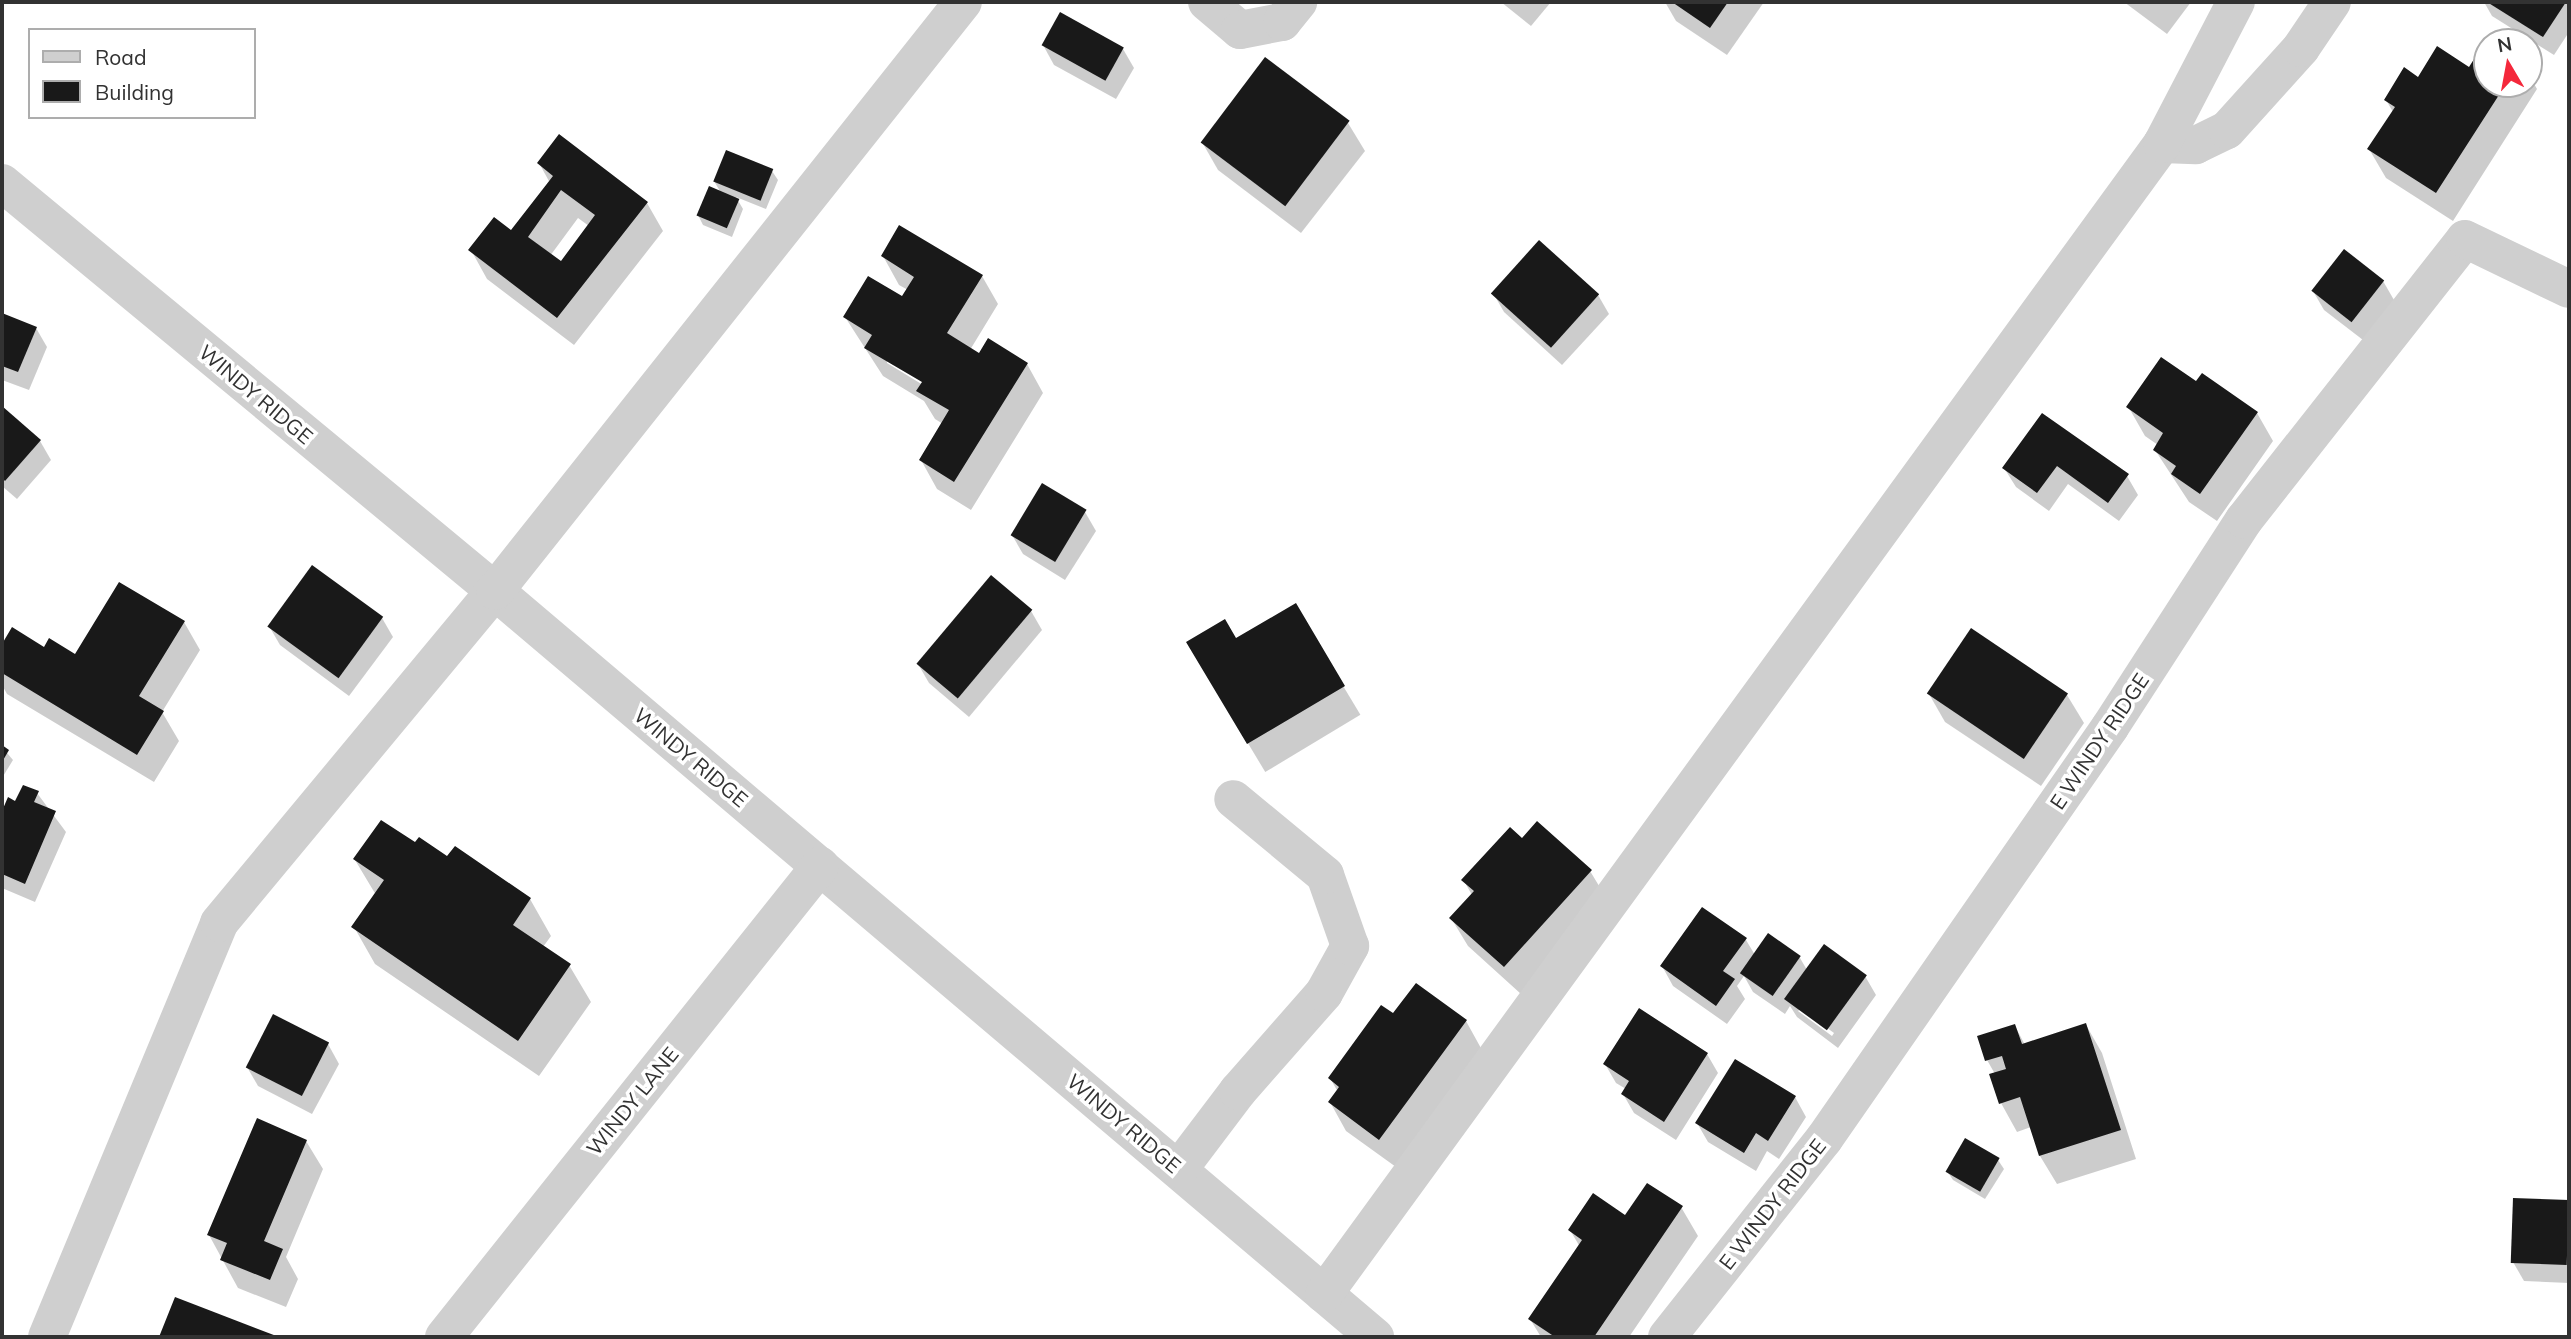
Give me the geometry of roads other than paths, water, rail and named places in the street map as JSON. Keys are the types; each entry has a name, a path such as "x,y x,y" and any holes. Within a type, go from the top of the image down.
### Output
{"street":[{"path":"47,1337 219,923 495,592 963,2"},
{"path":"1207,2 1240,30 1282,22 1298,2"},
{"path":"1324,1294 2162,144 2236,2"},
{"path":"2162,144 2196,145 2227,130 2301,48 2332,2"},
{"name":"WINDY RIDGE","path":"2,183 495,592 1375,1337"},
{"name":"E WINDY RIDGE","path":"1667,1337 1840,1117 2110,727 2244,520 2465,239 2569,289"},
{"path":"1179,1169 1238,1091 1324,993 1350,946 1325,875 1233,799"},
{"name":"WINDY LANE","path":"444,1337 820,866"}]}
